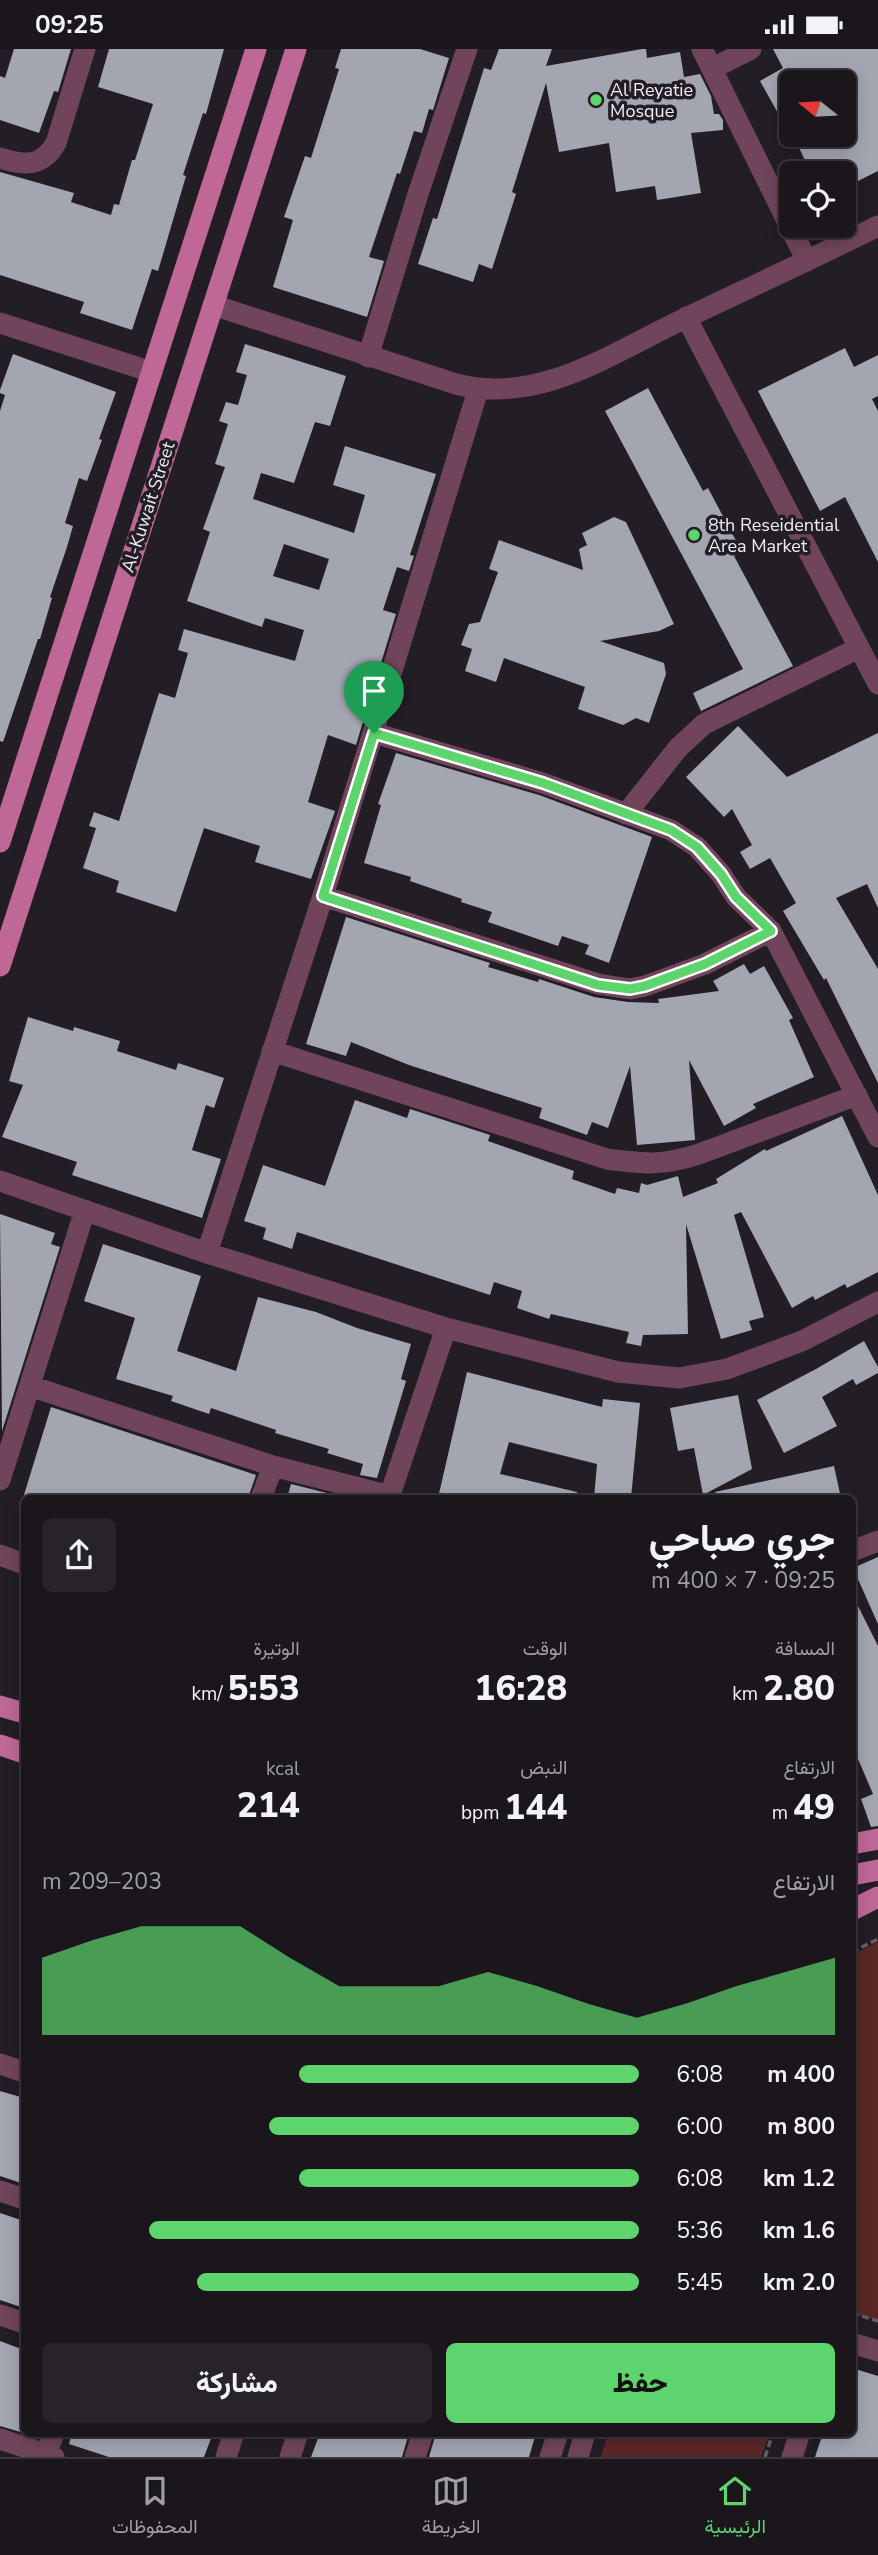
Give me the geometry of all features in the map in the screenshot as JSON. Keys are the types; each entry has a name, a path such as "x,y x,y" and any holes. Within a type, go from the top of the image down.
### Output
{"main road":[{"path":"0,842 256,49"},
{"name":"Al-Kuwait Street","path":"0,966 296,49"},
{"path":"37,728 74,736"},
{"path":"0,1706 21,1712"},
{"path":"0,1745 21,1752"},
{"path":"856,1843 878,1839"},
{"path":"856,1874 878,1870"},
{"path":"856,1908 878,1897"}],"street":[{"path":"0,158 33,163 50,154 57,143 85,49"},
{"path":"368,357 418,194 467,49"},
{"path":"702,49 807,261"},
{"path":"713,68 751,49"},
{"path":"214,305 368,357 478,390 515,389 575,374 878,226"},
{"path":"626,814 678,748 704,724 871,665 687,317"},
{"path":"0,323 152,372"},
{"path":"207,1253 323,896 478,390"},
{"path":"374,733 543,783 671,830 697,847 721,874 736,897 771,931 878,1136"},
{"path":"323,896 598,985 630,989 705,964 771,931"},
{"path":"272,1051 607,1159 649,1164 673,1162 699,1154 857,1095"},
{"path":"0,1181 207,1253 446,1328 618,1372 679,1378 727,1369 802,1341 878,1302"},
{"path":"0,1481 85,1210"},
{"path":"390,1495 446,1328"},
{"path":"30,1386 273,1466 382,1495"},
{"path":"262,1495 273,1466"},
{"path":"856,1549 878,1541"},
{"path":"0,1555 21,1563"},
{"path":"0,2064 21,2070"},
{"path":"0,2191 21,2198"},
{"path":"0,2315 21,2322"},
{"path":"856,2344 878,2351"},
{"path":"0,2439 50,2456 53,2437"},
{"path":"226,2457 233,2437"},
{"path":"290,2457 297,2437"},
{"path":"415,2457 422,2437"},
{"path":"551,2457 557,2437"},
{"path":"578,2457 584,2437"},
{"path":"792,2457 799,2437"}],"path":[{"path":"856,1950 878,1939"},
{"path":"856,2314 878,2321"},
{"path":"765,2457 772,2437"}],"shaded area":[{"path":"878,1942 878,2321 856,2314 856,1953"},
{"path":"607,2437 768,2437 761,2457 601,2457"}],"building":[{"path":"14,49 71,49 58,92 54,91 39,133 0,120 0,76 5,78"},
{"path":"109,49 224,49 206,114 203,113 183,175 186,176 158,271 152,269 132,330 80,313 84,302 0,275 0,172 74,193 71,202 111,215 114,204 119,205 153,104 98,87"},
{"path":"341,49 420,49 449,58 433,110 429,109 422,133 414,131 400,174 397,173 369,257 384,261 367,317 273,287 293,220 284,217 305,156 311,158 339,69 335,68"},
{"path":"499,49 552,49 546,66 642,49 646,49 647,58 680,52 684,77 700,74 711,96 714,114 719,114 723,120 723,130 691,133 701,193 657,200 655,186 616,192 609,143 559,152 546,83 512,192 516,194 492,269 479,264 473,282 418,264 433,218 437,219 484,68 491,70"},
{"path":"773,49 878,49 878,171 856,182 856,161 805,161 799,147 856,147 856,70 779,70 783,68"},
{"path":"779,70 779,115 760,81"},
{"path":"245,344 346,376 330,426 315,422 294,483 261,473 253,499 354,533 365,495 333,485 345,446 436,474 410,555 414,556 409,571 397,567 383,610 396,614 377,676 361,671 351,699 368,705 356,745 328,735 308,802 335,811 311,879 255,862 260,846 204,828 176,912 116,892 119,881 83,868 96,828 89,826 94,812 119,821 159,693 175,698 188,653 178,650 184,629 295,661 304,630 265,618 262,627 187,601 210,532 203,529 225,467 215,464 228,424 219,421 226,402 238,405 247,375 236,372","holes":["284,544 329,559 319,590 273,576"]},
{"path":"845,348 854,367 878,355 878,396 872,399 878,411 878,562 845,497 820,511 758,391"},
{"path":"13,354 116,392 87,481 79,478 65,523 73,526 67,547 50,597 52,598 40,639 3,742 0,741 0,411 5,395 0,393 0,390"},
{"path":"648,388 703,491 708,488 742,552 734,556 793,666 701,711 693,693 743,669 605,411"},
{"path":"614,517 626,522 674,624 659,631 600,641 664,663 666,674 649,723 636,718 623,725 578,709 585,687 504,658 496,682 465,671 472,649 461,645 469,624 480,622 498,572 489,569 499,540 583,570 579,549 587,545 582,533"},
{"path":"738,726 787,777 878,733 878,908 867,884 836,898 878,969 878,1083 826,978 824,980 783,911 796,903 770,858 750,869 740,852 752,845 732,809 724,817 686,777"},
{"path":"396,753 539,795 652,837 609,963 585,954 589,945 562,936 558,946 488,922 492,912 410,881 411,877 364,863 381,805 378,804"},
{"path":"346,917 490,963 488,967 538,982 539,979 594,997 628,1002 659,1003 658,999 719,991 713,981 744,964 750,974 764,966 793,1018 789,1020 814,1077 753,1104 756,1108 724,1126 689,1060 695,1140 637,1145 630,1066 608,1128 592,1122 587,1135 539,1118 542,1108 409,1065 351,1042 346,1056 306,1044"},
{"path":"28,1017 73,1031 74,1027 120,1041 117,1051 176,1070 178,1063 224,1078 214,1108 206,1105 192,1150 221,1159 202,1218 72,1175 77,1162 2,1137 23,1085 9,1081"},
{"path":"355,1100 407,1118 410,1109 490,1135 488,1141 574,1171 572,1179 615,1194 617,1188 639,1193 641,1183 647,1185 678,1176 683,1197 718,1183 716,1179 765,1149 766,1151 842,1116 878,1195 878,1272 847,1288 845,1284 815,1300 813,1296 792,1308 741,1212 734,1215 764,1317 749,1321 752,1330 721,1339 686,1224 688,1334 643,1335 641,1346 626,1343 629,1332 551,1314 549,1319 517,1308 522,1291 494,1282 490,1295 297,1232 292,1249 263,1239 266,1228 244,1221 263,1165 325,1186"},
{"path":"0,1214 55,1233 51,1244 60,1247 2,1431"},
{"path":"103,1244 201,1276 177,1351 236,1371 258,1297 316,1312 411,1344 401,1379 406,1381 377,1478 360,1475 363,1464 327,1453 329,1449 275,1433 276,1430 211,1408 209,1414 171,1401 173,1396 116,1379 135,1318 84,1301"},
{"path":"864,1341 878,1367 878,1373 856,1385 853,1379 822,1397 837,1426 784,1453 757,1400"},
{"path":"467,1372 602,1407 603,1399 640,1403 631,1495 594,1495 597,1464 509,1442 500,1474 577,1492 577,1495 439,1495"},
{"path":"738,1395 752,1469 703,1495 694,1448 678,1451 670,1408"},
{"path":"51,1407 256,1475 249,1495 24,1495"},
{"path":"834,1466 840,1495 716,1495 715,1492"},
{"path":"291,1484 335,1495 288,1495"},
{"path":"878,1557 878,1624 856,1575 856,1567"},
{"path":"856,1602 878,1646 878,1826 871,1827 861,1799 873,1794 856,1754"},
{"path":"0,2091 21,2097 21,2183 0,2176"},
{"path":"0,2213 21,2220 21,2307 0,2300"},
{"path":"0,2341 21,2349 21,2432 0,2426"},
{"path":"856,2369 878,2376 878,2457 815,2457 822,2437 856,2437"},
{"path":"71,2437 212,2437 204,2457 109,2457 69,2444"},
{"path":"318,2437 408,2437 402,2457 311,2457"},
{"path":"435,2437 535,2437 529,2457 429,2457"}],"place":[{"name":"Al Reyatie Mosque","path":"596,100"},
{"name":"8th Reseidential Area Market","path":"694,535"}],"route":[{"path":"374,733 543,783 671,830 697,847 721,874 736,897 771,931 705,964 630,989 598,985 323,896 374,733"}]}
